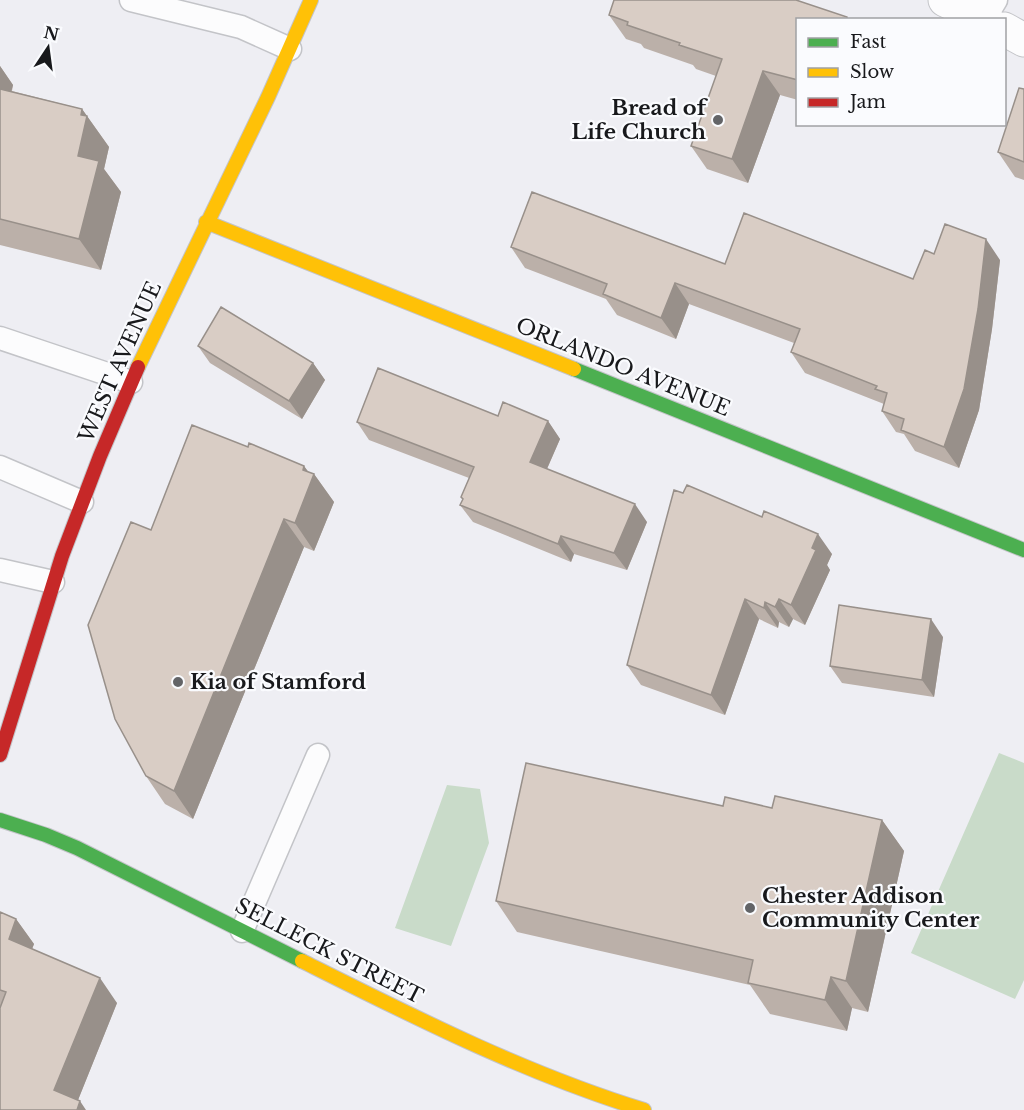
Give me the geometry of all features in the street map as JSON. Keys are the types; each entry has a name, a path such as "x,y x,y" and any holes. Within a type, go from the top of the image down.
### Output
{"main road":[{"name":"WEST AVENUE","path":"0,755 53,582 82,502 131,382 290,49 311,0"},
{"name":"ORLANDO AVENUE","path":"206,222 1024,550"},
{"name":"SELLECK STREET","path":"0,820 77,848 507,1062 585,1092 644,1110"}],"street":[{"path":"945,0 993,17"},
{"path":"1006,27 1024,40"}],"lane":[{"path":"131,0 241,27 290,49"},
{"path":"0,338 131,382"},
{"path":"0,467 82,502"},
{"path":"0,570 53,582"},
{"path":"242,931 318,755"}],"green space":[{"path":"999,753 1024,763 1024,980 1015,999 911,953"},
{"path":"447,785 480,789 489,843 451,946 395,928"}],"building":[{"path":"614,0 796,0 847,18 796,18 796,79 763,71 732,159 691,146 722,59 627,25 628,22 609,15"},
{"path":"1019,88 1024,89 1024,162 998,152"},
{"path":"0,89 82,109 81,115 87,116 78,156 99,161 79,239 0,219"},
{"path":"532,192 725,264 744,213 913,279 925,250 934,254 945,224 986,239 978,309 964,389 944,447 901,430 904,419 882,411 887,393 875,389 877,386 791,352 800,329 675,283 661,318 603,294 607,284 511,247"},
{"path":"221,307 313,363 289,401 198,346"},
{"path":"378,368 498,416 503,402 548,421 530,462 635,504 614,553 561,536 558,544 460,505 463,499 461,497 474,467 357,422"},
{"path":"192,425 248,447 249,443 304,466 303,470 314,474 295,523 284,519 174,791 146,776 115,719 88,625 131,522 151,530"},
{"path":"687,485 762,517 764,511 818,534 812,548 816,550 791,605 779,599 775,607 765,602 764,608 745,599 711,695 627,665 674,490 683,493"},
{"path":"839,605 931,619 922,680 830,666"},
{"path":"526,763 723,806 725,797 772,808 775,796 882,820 846,981 831,977 825,1000 748,983 753,960 496,901"},
{"path":"0,912 16,919 9,939 100,978 54,1090 80,1101 77,1110 0,1110 0,1008 6,992 0,990"}],"traffic: fast":[{"path":"574,369 1024,550"},
{"path":"0,820 77,848 302,961"}],"traffic: slow":[{"path":"138,367 268,97 311,0"},
{"path":"206,222 574,369"},
{"path":"302,961 470,1043 556,1079 644,1110"}],"traffic: jam":[{"path":"0,755 62,556 100,456 138,367"}],"place":[{"name":"Bread of Life Church","path":"718,120"},
{"name":"Kia of Stamford","path":"178,682"},
{"name":"Chester Addison Community Center","path":"750,908"}]}
